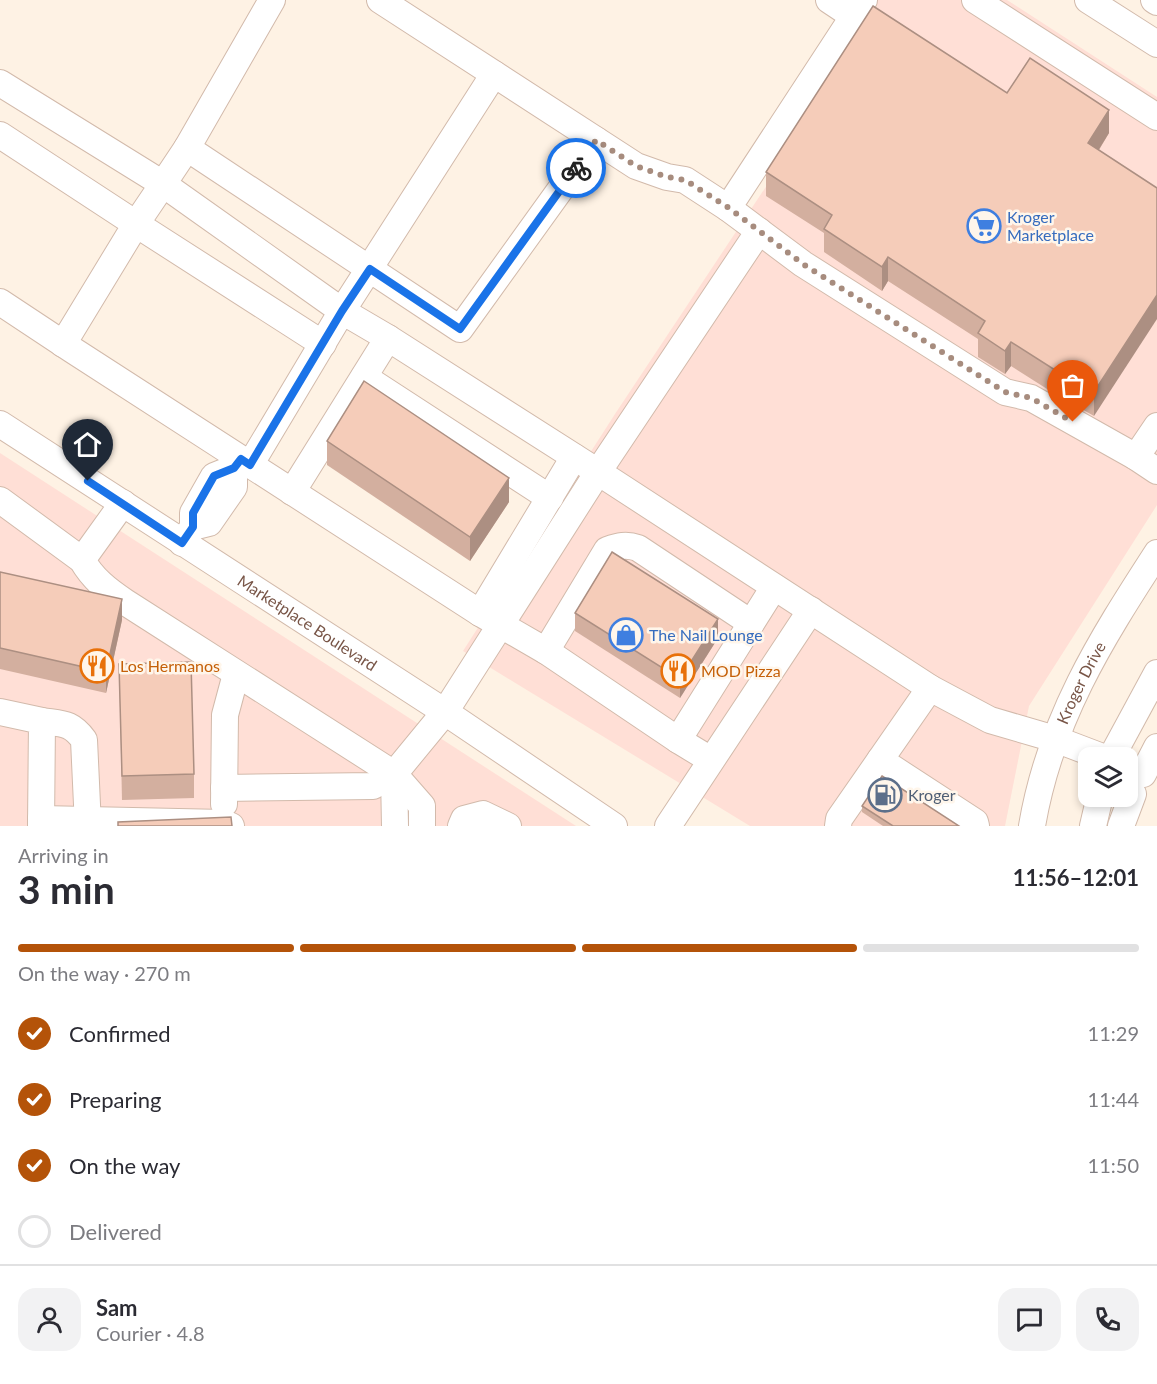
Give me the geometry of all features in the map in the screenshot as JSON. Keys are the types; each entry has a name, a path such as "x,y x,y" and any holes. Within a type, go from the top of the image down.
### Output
{"street":[{"path":"63,344 136,224 187,147 272,0"},
{"path":"380,0 636,166 667,177 685,180 729,208 803,264 1005,392 1031,398 1147,464 1157,426"},
{"path":"729,208 859,8 829,0"},
{"path":"975,0 1157,117"},
{"path":"1088,0 1157,44"},
{"path":"188,535 209,523 234,487 242,464 323,344 494,74"},
{"path":"0,83 163,184 342,311 598,472 930,688 990,720 1078,748"},
{"path":"0,135 323,344"},
{"path":"187,147 460,329 596,140"},
{"path":"490,619 598,472 759,231"},
{"path":"0,302 242,464 292,492 490,619 546,651 711,760"},
{"path":"292,492 388,338"},
{"path":"364,377 550,498"},
{"name":"Marketplace Boulevard","path":"0,424 123,503 188,535 614,826"},
{"path":"224,788 373,786 394,774 445,712 550,498 574,457"},
{"path":"0,500 82,560 89,572 103,586 394,774 422,806 422,826"},
{"path":"82,560 123,503"},
{"path":"546,651 607,550 618,546 629,545 638,548 751,623"},
{"name":"Kroger Drive","path":"1032,826 1042,781 1068,704 1098,646 1157,553"},
{"path":"678,740 774,587"},
{"path":"668,826 811,610"},
{"path":"1117,747 1157,673"},
{"path":"42,721 41,822 227,825 224,788 225,715 236,674"},
{"path":"838,826 838,819 930,688"},
{"path":"0,712 67,724 76,729 84,740 88,823"},
{"path":"1121,826 1138,784 1157,747"},
{"path":"880,760 975,822 976,826"},
{"path":"394,774 395,826"},
{"path":"1093,826 1097,807"},
{"path":"461,826 464,819 483,814 508,826"}],"shaded area":[{"path":"840,0 1007,0 1157,97 1157,505 1029,706 1005,826 750,826 463,651 615,414 870,30"},
{"path":"0,453 576,826 0,826"}],"building":[{"name":"Kroger Marketplace","path":"873,6 1007,93 1030,58 1109,110 1088,143 1157,188 1157,295 1094,392 1011,342 1005,351 978,333 985,321 888,257 882,267 824,229 832,215 766,172"},
{"path":"364,381 509,478 470,537 327,441"},
{"path":"612,552 718,619 680,679 575,613"},
{"path":"0,572 122,599 106,672 0,648"},
{"path":"191,662 194,774 122,776 119,664"},
{"name":"Kroger","path":"882,776 959,826 893,826 862,806"},
{"path":"231,817 232,826 118,826 118,822"}],"way so far":[{"path":"576,168 596,140 636,166 667,177 685,180 729,208 803,264 1005,392 1031,398 1073,422"}],"place":[{"name":"Kroger Marketplace","path":"984,226"},
{"name":"The Nail Lounge","path":"626,635"},
{"name":"Los Hermanos","path":"97,666"},
{"name":"MOD Pizza","path":"678,671"},
{"name":"Kroger","path":"885,795"}],"route":[{"path":"88,481 182,543 193,527 193,513 214,476 234,468 241,459 250,465 342,311 370,269 460,329 576,168"}]}
